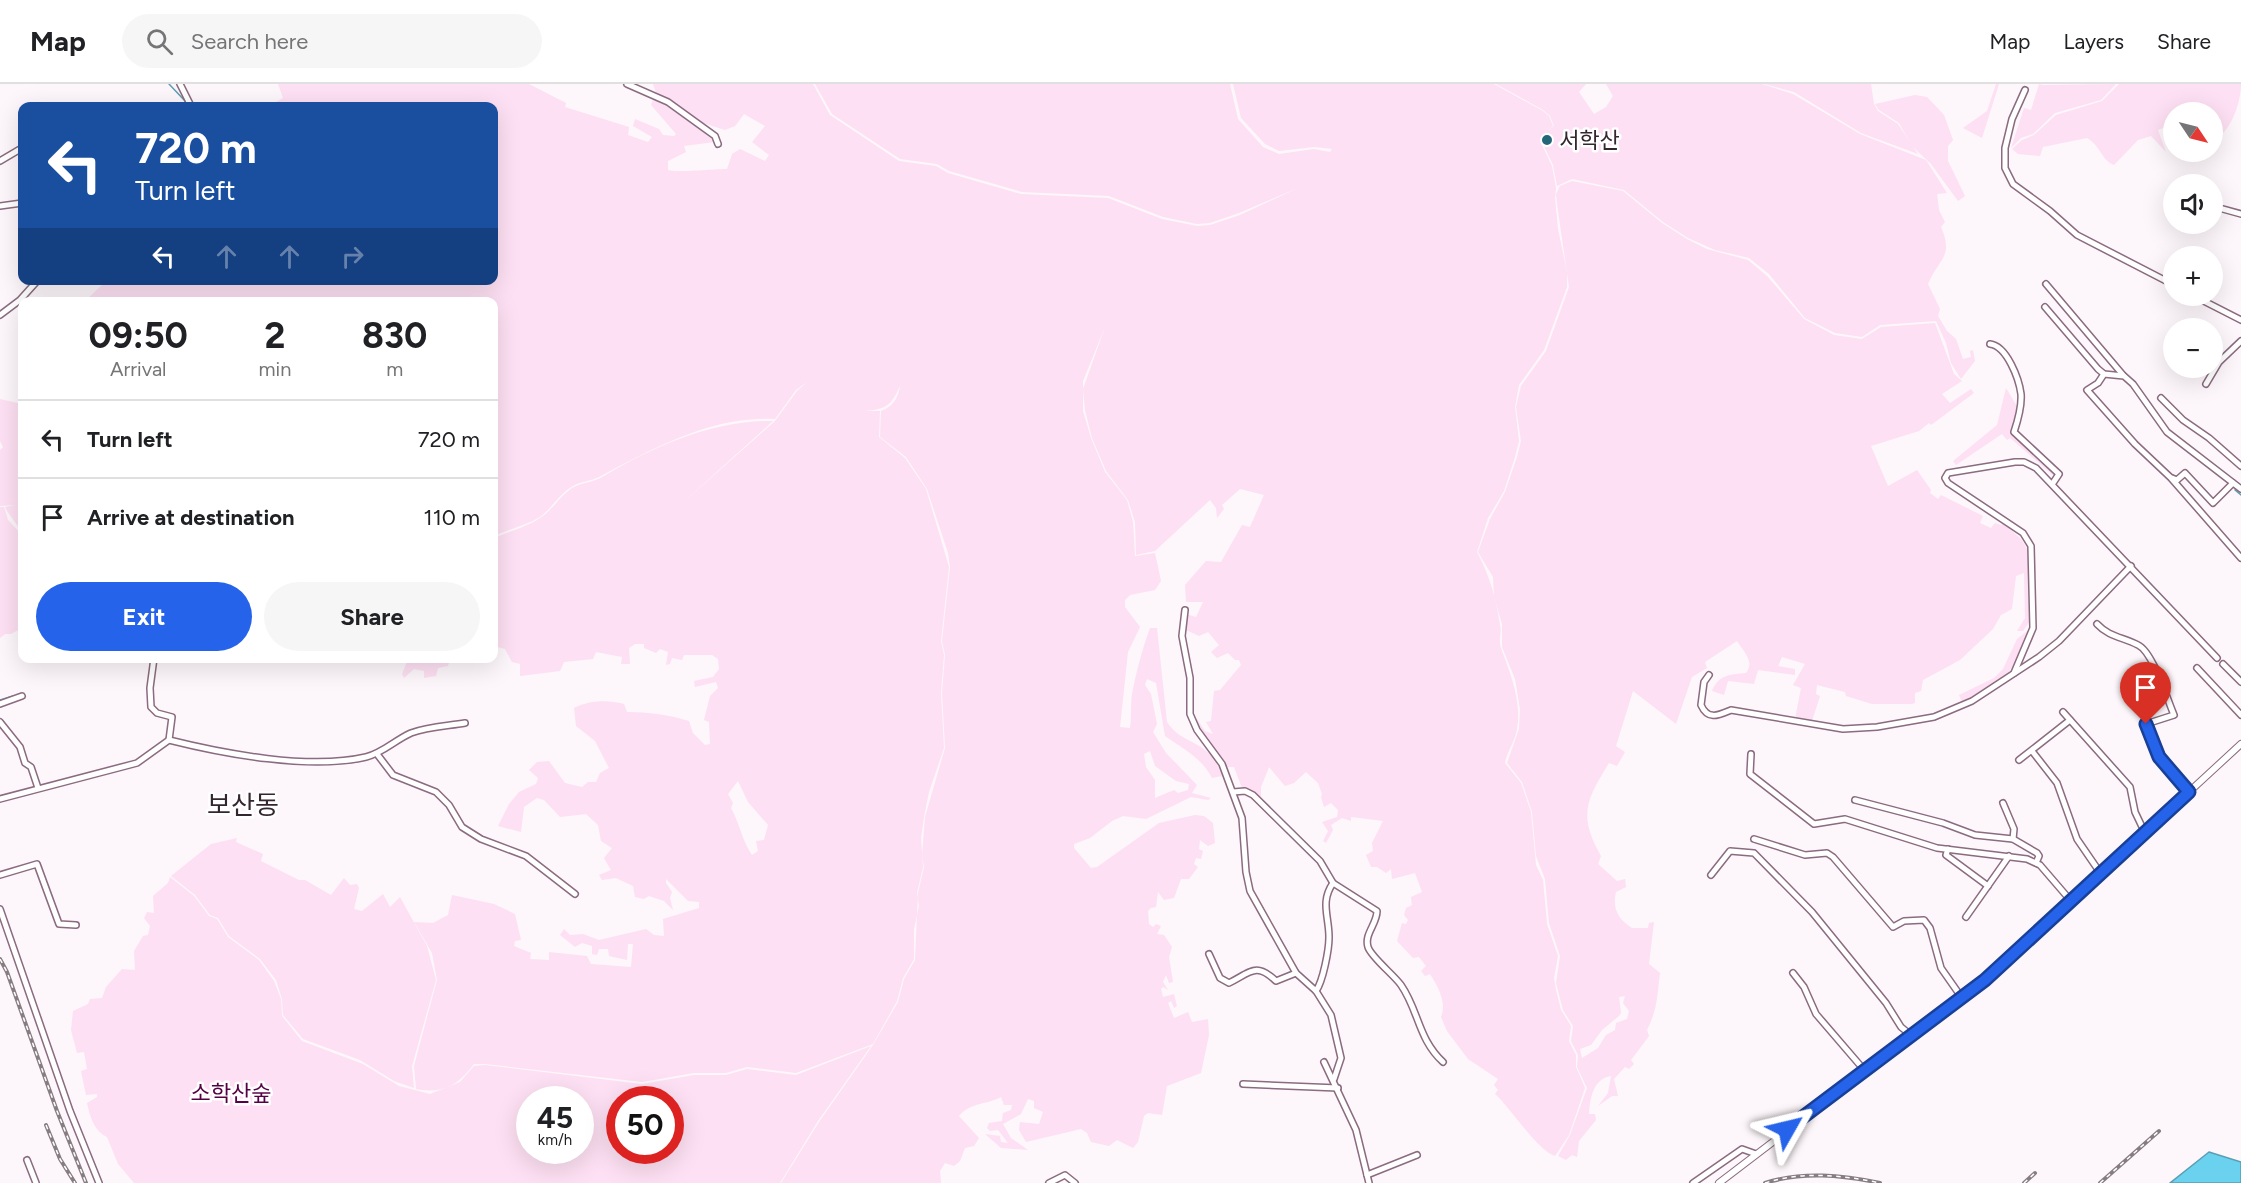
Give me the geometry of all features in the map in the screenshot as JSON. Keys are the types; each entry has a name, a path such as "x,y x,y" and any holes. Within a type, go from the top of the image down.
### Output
{"main road":[{"path":"1719,1183 1962,998 2241,744"}],"street":[{"path":"180,84 189,102"},
{"path":"627,84 668,102 715,136 718,144"},
{"path":"2025,90 2012,119 2005,148 2005,168 2013,184 2050,210 2077,235 2163,279"},
{"path":"0,161 18,150"},
{"path":"0,206 18,204"},
{"path":"2223,209 2241,214"},
{"path":"2046,284 2133,384 2167,432 2241,489"},
{"path":"23,297 34,285"},
{"path":"0,315 18,302"},
{"path":"2214,306 2241,320"},
{"path":"2045,307 2090,361 2104,374 2124,376"},
{"path":"2239,343 2241,352"},
{"path":"2206,384 2219,362 2239,343"},
{"path":"1990,344 1999,346 2007,356 2020,389 2021,403 2014,432 2059,474 2053,483"},
{"path":"2104,374 2098,383 2087,390 2135,444 2171,478 2241,558"},
{"path":"2161,398 2183,420 2209,438 2241,466"},
{"path":"2014,673 2033,628 2031,546 2023,533 1948,483 1945,478 1948,473 2024,462 2036,468 2053,483 2217,658"},
{"path":"2171,478 2177,480 2185,473 2214,503 2233,483"},
{"path":"1709,675 1704,682 1701,705 1708,715 1714,716 1731,710 1832,728 1855,729 1934,717 1972,700 2059,641 2131,566"},
{"path":"1185,610 1182,636 1190,678 1190,714 1197,730 1222,765 1242,818 1250,891 1296,973 1317,991 1331,1015 1341,1058 1334,1079"},
{"path":"2097,624 2114,637 2139,645 2148,655 2174,715 2146,724 2159,757 2189,792"},
{"path":"154,663 150,702 157,713 172,717 169,740"},
{"path":"2223,664 2241,682"},
{"path":"2197,668 2241,715"},
{"path":"0,704 22,696"},
{"path":"2063,712 2130,787 2135,812 2145,833"},
{"path":"2019,760 2070,720"},
{"path":"0,722 20,747 25,763 31,767 38,788"},
{"path":"0,800 144,760 161,744 169,740 214,751 277,759 356,759 377,754 410,733 465,723"},
{"path":"2032,752 2057,783 2077,839 2101,873"},
{"path":"377,754 393,775 436,792 449,805 462,826 482,839 526,856 575,894"},
{"path":"1751,754 1750,774 1814,824 1845,819 1923,844 2036,862 2071,901"},
{"path":"1233,792 1245,791 1253,795 1320,861 1333,883 1377,911 1368,936 1370,951 1401,985 1413,1005 1418,1027 1428,1045 1443,1062"},
{"path":"1855,800 1943,823 1975,835 2013,839 2037,853 2039,856 2036,862"},
{"path":"2004,803 2014,829 2013,839"},
{"path":"1754,839 1805,855 1833,856 1893,927 1904,921 1920,918 1924,920 1930,928 1941,968 1962,998"},
{"path":"1948,849 1946,855 1988,886"},
{"path":"1711,875 1730,851 1755,854 1812,912 1886,1003 1901,1027 1912,1036"},
{"path":"1966,917 2009,856"},
{"path":"0,875 37,864 55,918 62,925 76,925"},
{"path":"1317,991 1323,981 1322,968 1329,938 1324,901 1333,883"},
{"path":"0,909 3,926 70,1111 99,1183"},
{"path":"1209,954 1220,978 1230,984 1257,969 1264,969 1276,981 1296,973"},
{"path":"1793,973 1809,997 1816,1014 1865,1071"},
{"path":"1324,1062 1334,1079 1356,1130 1369,1183"},
{"path":"1243,1084 1338,1088"},
{"path":"1694,1183 1742,1149 1756,1154"},
{"path":"1367,1175 1416,1155"},
{"path":"27,1160 36,1183"},
{"path":"1049,1183 1065,1175 1075,1183"}],"green space":[{"path":"278,84 529,84 566,103 565,107 629,127 628,135 648,142 652,137 633,126 635,119 659,129 663,135 674,136 676,134 651,105 653,100 657,100 683,115 715,142 684,146 686,152 668,161 668,170 687,171 727,169 732,154 740,149 765,161 769,155 752,142 765,126 744,114 735,126 725,130 703,123 656,93 653,84 813,84 830,115 899,161 936,166 948,173 1021,194 1108,198 1162,219 1197,226 1210,225 1240,215 1298,188 1239,213 1210,223 1197,224 1163,217 1109,196 1022,192 949,171 937,164 900,159 832,114 815,84 1230,84 1238,119 1263,147 1279,154 1314,149 1330,152 1332,149 1314,147 1279,151 1265,144 1241,118 1233,84 1494,84 1543,111 1549,116 1553,126 1542,136 1541,143 1552,166 1556,188 1558,229 1567,272 1567,287 1544,350 1519,385 1515,407 1519,441 1515,457 1504,491 1488,518 1477,552 1486,570 1494,597 1500,628 1500,645 1517,698 1517,729 1505,763 1521,783 1531,812 1536,865 1543,880 1547,924 1558,956 1554,978 1556,990 1561,1010 1571,1026 1569,1041 1576,1055 1576,1067 1585,1088 1569,1135 1555,1156 1540,1146 1495,1094 1498,1090 1494,1085 1498,1079 1468,1059 1447,1031 1441,1017 1443,1006 1439,989 1430,974 1425,976 1421,971 1426,966 1419,957 1413,958 1397,941 1402,923 1406,924 1408,920 1404,915 1406,908 1412,905 1411,897 1422,892 1415,873 1392,879 1391,869 1386,873 1377,867 1371,867 1366,855 1373,851 1372,843 1383,821 1351,817 1351,821 1342,818 1331,825 1333,830 1326,843 1323,841 1328,831 1322,822 1337,817 1338,810 1331,803 1324,807 1318,783 1306,772 1294,783 1285,786 1269,767 1261,787 1261,801 1250,790 1242,788 1234,767 1227,767 1195,720 1197,719 1205,731 1213,734 1206,722 1211,721 1214,691 1220,690 1241,665 1239,660 1235,660 1228,653 1217,658 1211,652 1219,645 1208,632 1199,636 1184,629 1186,614 1196,617 1203,602 1186,602 1185,585 1206,561 1221,562 1242,525 1250,527 1264,495 1240,489 1222,505 1224,509 1217,518 1216,508 1210,500 1155,551 1136,555 1135,522 1128,500 1106,471 1092,438 1085,410 1083,389 1083,411 1091,438 1105,472 1127,500 1133,522 1135,556 1155,553 1161,581 1155,590 1130,595 1125,600 1125,607 1140,627 1128,652 1120,727 1130,728 1132,694 1140,658 1150,628 1157,628 1167,722 1181,736 1211,755 1222,776 1212,778 1197,759 1165,736 1156,683 1147,679 1145,685 1151,694 1157,724 1153,732 1166,753 1197,785 1192,793 1211,798 1208,800 1191,797 1146,819 1123,816 1112,821 1090,838 1074,844 1074,848 1091,868 1097,867 1159,823 1195,815 1204,816 1213,823 1215,843 1208,846 1200,840 1199,849 1203,851 1201,859 1196,858 1194,864 1198,867 1189,879 1181,879 1174,898 1164,900 1158,892 1156,907 1148,911 1149,924 1153,927 1156,924 1161,926 1157,934 1164,935 1172,947 1169,957 1173,982 1169,983 1166,975 1163,982 1168,990 1163,987 1161,989 1163,997 1174,994 1177,1006 1174,1008 1171,1001 1168,1003 1174,1018 1188,1012 1192,1022 1208,1019 1209,1035 1201,1073 1167,1086 1162,1115 1148,1113 1144,1116 1138,1142 1133,1148 1117,1140 1109,1146 1091,1142 1087,1133 1081,1129 1026,1142 1019,1130 1020,1122 1039,1124 1043,1112 1034,1108 1034,1101 1028,1099 1021,1114 1003,1124 1011,1138 1028,1150 1001,1148 985,1134 1000,1136 1001,1142 1008,1143 998,1130 990,1131 987,1128 989,1123 1002,1121 1003,1113 1011,1110 1012,1105 1004,1105 1001,1097 969,1108 959,1116 979,1138 974,1146 965,1148 960,1161 954,1166 945,1163 940,1171 941,1183 781,1183 819,1122 873,1045 898,1002 904,979 915,960 917,915 914,929 914,959 903,978 897,1001 873,1044 796,1073 747,1067 726,1073 694,1073 642,1082 474,1064 462,1078 449,1087 434,1090 416,1089 414,1066 437,980 432,953 414,922 433,923 448,915 452,895 494,904 515,914 521,940 515,941 514,946 531,953 530,959 549,960 549,952 587,956 591,964 631,967 633,944 628,944 627,960 609,956 608,949 599,949 597,955 592,954 592,946 582,943 575,947 560,935 564,929 570,935 583,934 599,940 646,929 654,935 664,936 663,919 699,908 699,902 688,901 666,879 672,892 670,898 673,910 664,901 649,896 644,899 635,897 633,886 616,878 602,880 599,875 611,870 604,858 612,848 601,841 598,825 586,814 560,817 544,800 537,798 524,807 521,832 498,826 509,804 519,792 536,784 538,778 529,770 537,762 549,761 565,783 582,787 588,782 596,782 600,773 609,768 595,741 576,726 574,708 580,705 605,701 624,704 627,712 658,714 689,721 693,733 705,745 710,744 709,722 704,720 710,696 718,688 716,682 695,687 694,681 713,677 719,669 718,659 712,655 684,655 682,660 672,658 670,664 666,665 668,652 660,649 656,653 644,648 644,644 635,644 629,648 630,664 621,664 622,657 596,652 593,659 564,662 560,671 520,676 520,664 512,662 505,649 498,647 498,536 540,518 574,487 601,478 664,445 729,425 773,421 678,507 775,421 797,391 807,382 796,390 775,419 751,419 706,428 662,445 599,477 573,486 540,517 498,535 498,297 89,297 102,285 498,285 498,102 276,102 283,98","holes":["1105,327 1083,389 1083,381","900,386 894,402 881,411 880,437 906,457 927,489 948,553 950,567 942,641 945,655 942,693 945,748 925,817 922,854 921,838 929,792 944,748 941,693 944,655 941,641 949,567 926,489 905,458 879,437 880,411 865,411 887,405 894,398","1150,751 1155,766 1176,781 1189,784 1188,790 1178,793 1174,790 1155,798 1155,780 1146,767 1144,754","738,781 748,802 768,825 764,840 756,841 758,851 752,855 731,808 733,803 728,794","922,857 924,867 918,898 923,867"]},
{"path":"1496,84 1586,84 1579,92 1594,114 1606,107 1613,96 1606,84 1762,84 1793,94 1860,134 1926,160 1947,193 1937,194 1939,210 1945,222 1941,227 1945,237 1946,251 1928,284 1940,309 1938,316 1947,331 1956,339 1963,359 1971,357 1970,351 1973,350 1975,361 1961,379 1951,363 1946,343 1936,321 1880,325 1862,337 1835,333 1805,318 1769,274 1749,258 1715,250 1688,238 1663,222 1624,190 1572,179 1557,186 1553,165 1542,142 1546,132 1554,126 1550,116"},
{"path":"1764,84 1871,84 1874,104 1878,111 1898,124 1918,154 1861,133 1794,92"},
{"path":"1996,84 1999,84 1982,138 1963,128 1987,111"},
{"path":"2039,84 2116,84 2101,100 2055,113 2033,134 2021,138 2011,148 2024,108 2031,110"},
{"path":"2119,84 2241,84 2236,112 2223,133 2223,102 2163,102 2163,128 2158,130 2163,149 2151,136 2138,140 2114,165 2087,138 2043,147 2040,156 2018,154 2012,149 2022,140 2034,135 2056,115 2102,101"},
{"path":"1915,95 1927,97 1944,115 1953,140 1948,146 1948,161 1965,196 1958,201 1931,164 1912,146 1899,123 1879,110 1875,104"},
{"path":"1572,181 1623,191 1662,223 1687,239 1707,249 1748,260 1767,276 1804,319 1834,335 1862,339 1881,327 1935,323 1954,374 1962,381 1942,394 1950,403 1971,389 1974,393 1931,425 1929,423 1919,431 1871,446 1888,486 1917,470 1931,490 1930,493 1938,499 1941,495 1983,516 1980,523 1991,528 1995,523 2001,525 2003,523 2021,539 2029,552 2032,618 2023,631 2017,631 2025,618 2024,573 2016,576 2012,609 2001,615 1993,629 1960,660 1923,680 1921,691 1915,693 1915,703 1912,704 1872,704 1846,696 1845,692 1817,685 1816,694 1820,696 1812,721 1795,719 1801,688 1793,685 1805,664 1782,657 1778,666 1795,669 1795,675 1758,670 1754,684 1728,681 1724,695 1712,691 1721,679 1746,673 1748,669 1748,657 1737,641 1705,662 1707,668 1692,677 1676,724 1633,691 1616,746 1625,752 1617,766 1609,763 1601,776 1590,798 1587,819 1589,830 1601,856 1598,864 1617,881 1625,879 1626,887 1616,892 1617,913 1632,928 1648,928 1649,923 1654,922 1649,964 1660,973 1657,995 1647,1030 1649,1036 1631,1060 1634,1064 1629,1069 1625,1067 1614,1079 1618,1096 1612,1096 1598,1106 1608,1093 1611,1076 1596,1085 1589,1114 1595,1114 1596,1120 1579,1141 1577,1157 1572,1155 1566,1160 1558,1156 1570,1135 1587,1088 1577,1067 1578,1055 1571,1041 1573,1026 1563,1010 1556,983 1560,956 1549,923 1545,879 1536,856 1532,812 1522,782 1507,763 1519,729 1520,709 1515,679 1502,647 1502,624 1494,597 1493,577 1478,552 1490,519 1505,492 1517,457 1521,441 1516,407 1521,386 1546,351 1569,287 1556,194 1560,186","holes":["1625,996 1623,1003 1629,1011 1627,1019 1616,1023 1615,1030 1606,1035 1598,1048 1582,1058 1580,1049 1591,1045 1602,1030 1619,1016 1621,1013 1619,997"]},
{"path":"2006,388 2018,408 2013,432 2056,474 2054,476 2010,438 2007,440 2002,434 1956,465 1953,461 1997,425"},
{"path":"0,399 18,403 18,526 5,507 15,505 0,506 0,450 3,447 0,441"},
{"path":"0,507 4,507 8,520 18,531 18,630 0,638"},
{"path":"2031,628 2019,656 2007,674 1990,688 1962,702 1959,695 1994,678 2003,669 2017,639"},
{"path":"406,663 449,663 448,666 438,668 436,676 424,678 424,671 414,669 404,678 402,674"},
{"path":"237,838 236,842 263,854 261,861 299,880 305,880 331,895 344,878 350,885 357,884 359,888 354,909 362,911 383,894 390,907 400,897 427,946 436,980 412,1066 414,1088 394,1081 360,1060 303,1039 283,1015 282,999 276,980 260,959 229,936 218,918 210,915 195,895 171,876 211,844"},
{"name":"소학산숲","path":"170,877 194,896 209,916 217,919 228,937 259,960 274,981 281,999 282,1016 302,1041 363,1064 399,1086 430,1094 460,1082 474,1066 485,1065 642,1084 694,1075 726,1075 747,1069 796,1075 871,1046 818,1121 780,1183 134,1183 118,1164 107,1137 99,1131 91,1118 87,1103 97,1097 97,1094 86,1095 81,1071 87,1069 84,1052 77,1053 71,1030 73,1011 88,1004 90,999 102,998 106,987 122,969 135,970 134,951 143,936 148,935 150,926 144,918 147,912 154,913 153,896 168,883"}],"water":[{"path":"2209,1152 2241,1162 2241,1183 2170,1183"}],"waterway":[{"path":"169,84 186,102"},
{"path":"2235,490 2241,495"},
{"path":"0,700 13,696"}],"railway":[{"path":"0,959 7,972 57,1111 86,1183"},
{"path":"46,1125 60,1159 75,1183"},
{"path":"2100,1183 2159,1131"},
{"path":"2024,1183 2035,1173"},
{"path":"1765,1183 1808,1176 1851,1178 1880,1183"}],"place":[{"name":"서학산","path":"1547,140"}],"district":[{"name":"보산동","path":"243,805"}],"route":[{"path":"1787,1129 1985,980 2189,792 2159,757 2146,724"}]}
